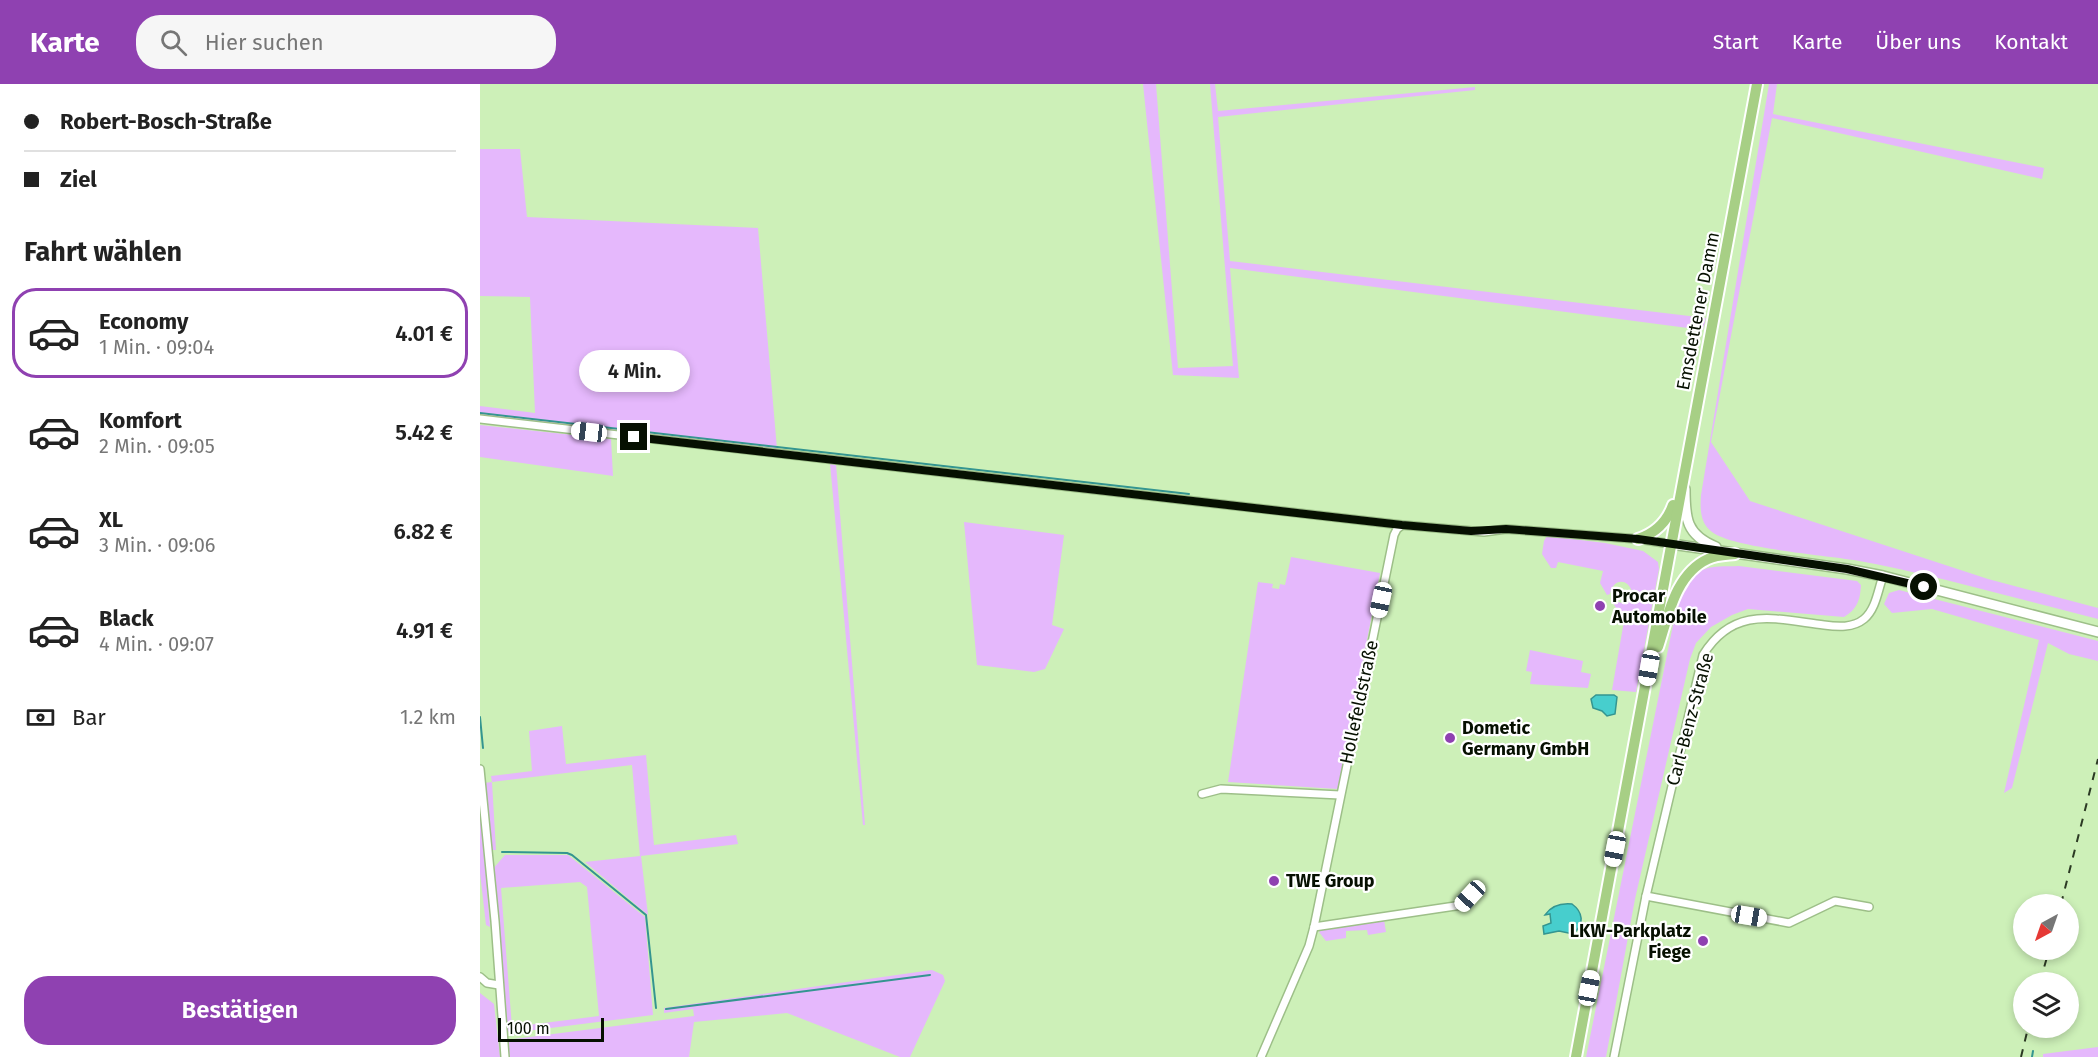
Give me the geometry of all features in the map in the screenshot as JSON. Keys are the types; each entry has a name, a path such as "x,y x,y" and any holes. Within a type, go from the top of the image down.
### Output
{"main road":[{"name":"Emsdettener Damm","path":"1645,687 1758,84"},
{"path":"1638,539 1651,534 1669,517 1686,467"},
{"path":"1576,1057 1645,687 1673,600 1681,584 1693,569 1709,558 1736,554"}],"street":[{"path":"480,419 1402,525 1471,531 1506,529 1638,539 1883,576 2098,632"},
{"path":"1686,467 1685,510 1692,531 1705,543 1736,554"},
{"name":"Hollefeldstraße","path":"1261,1057 1314,927 1394,535 1402,525"},
{"name":"Carl-Benz-Straße","path":"1614,1057 1646,896 1703,655 1718,634 1741,621 1756,618 1835,627 1856,624 1872,610 1883,576"},
{"path":"480,769 505,1057"},
{"path":"1202,794 1221,789 1340,795"},
{"path":"1314,927 1462,904 1470,896"},
{"path":"1646,896 1789,923 1835,901 1869,907"},
{"path":"480,977 487,983 499,985"}],"shaded area":[{"path":"1143,84 1156,84 1178,368 1233,366 1210,84 1215,84 1218,111 1475,87 1475,90 1218,117 1230,261 1706,318 1703,330 1230,268 1239,378 1173,375"},
{"path":"1769,84 1777,84 1773,114 2044,168 2042,179 1772,118 1711,442 1750,501 1988,579 2098,608 2098,619 1885,566 1758,547 1723,538 1712,532 1705,524 1701,510 1701,495"},
{"path":"480,149 520,149 527,217 758,228 777,449 480,416 480,406 535,413 530,297 480,296"},
{"path":"480,425 611,439 613,476 480,457"},
{"path":"830,463 836,464 865,825 863,825"},
{"path":"964,522 1064,535 1052,625 1064,629 1045,669 1034,672 977,665"},
{"path":"1547,536 1605,543 1643,551 1658,562 1659,569 1636,692 1612,690 1624,621 1613,603 1614,601 1622,603 1630,599 1632,592 1630,587 1624,582 1617,583 1607,595 1600,583 1603,571 1558,562 1556,568 1551,568 1542,554"},
{"path":"1291,557 1380,573 1338,789 1228,782 1258,582 1273,584 1272,588 1279,589 1280,584 1285,585"},
{"path":"1739,566 1857,581 1861,585 1859,600 1855,608 1844,617 1748,609 1711,627 1696,643 1690,659 1635,899 1606,1057 1586,1057 1680,590 1700,571 1712,567"},
{"path":"1899,590 2098,641 2098,661 2069,654 2048,643 2012,788 2004,793 2039,640 1932,609 1892,613 1884,604 1889,593"},
{"path":"1530,650 1583,661 1581,672 1591,674 1588,688 1530,684 1532,672 1526,671"},
{"path":"562,726 566,764 646,755 654,845 736,835 738,844 641,856 648,915 585,862 640,856 632,765 492,782 491,776 532,771 529,731"},
{"path":"492,782 496,850 491,850 484,783"},
{"path":"480,800 490,927 486,925 480,873"},
{"path":"505,855 568,855 645,917 653,1015 511,1033 506,1030 492,870","holes":["580,882 587,887 599,1016 512,1027 501,888"]},
{"path":"1384,920 1386,932 1368,935 1367,930 1346,931 1346,938 1326,941 1319,932 1325,928"},
{"path":"932,970 943,975 945,981 910,1057 900,1057 787,1013 694,1022 689,1057 508,1057 507,1040 694,1016 693,1009 664,1013 664,1008"},
{"path":"480,993 494,1004 500,1057 480,1057"},
{"path":"2098,1047 2098,1057 2043,1057 2043,1054"}],"water":[{"path":"1596,695 1617,697 1615,714 1607,716 1602,711 1593,708 1591,699"},
{"path":"1572,904 1581,918 1577,930 1573,934 1559,931 1544,934 1543,926 1551,923 1550,914 1545,915 1547,912 1557,906"}],"waterway":[{"path":"480,413 1189,494"},
{"path":"480,717 483,748"},
{"path":"502,852 572,855 646,915 656,1008"},
{"path":"666,1009 930,975"},
{"path":"2032,1057 2033,1051"}],"railway":[{"path":"2064,894 2098,759"},
{"path":"2043,972 2046,960"},
{"path":"2021,1057 2026,1038"}],"place":[{"name":"Procar Automobile","path":"1600,606"},
{"name":"Dometic Germany GmbH","path":"1450,738"},
{"name":"TWE Group","path":"1274,881"},
{"name":"LKW-Parkplatz Fiege","path":"1703,941"}],"route":[{"path":"634,437 1402,525 1484,532 1506,529 1638,539 1847,569 1924,587"}]}
